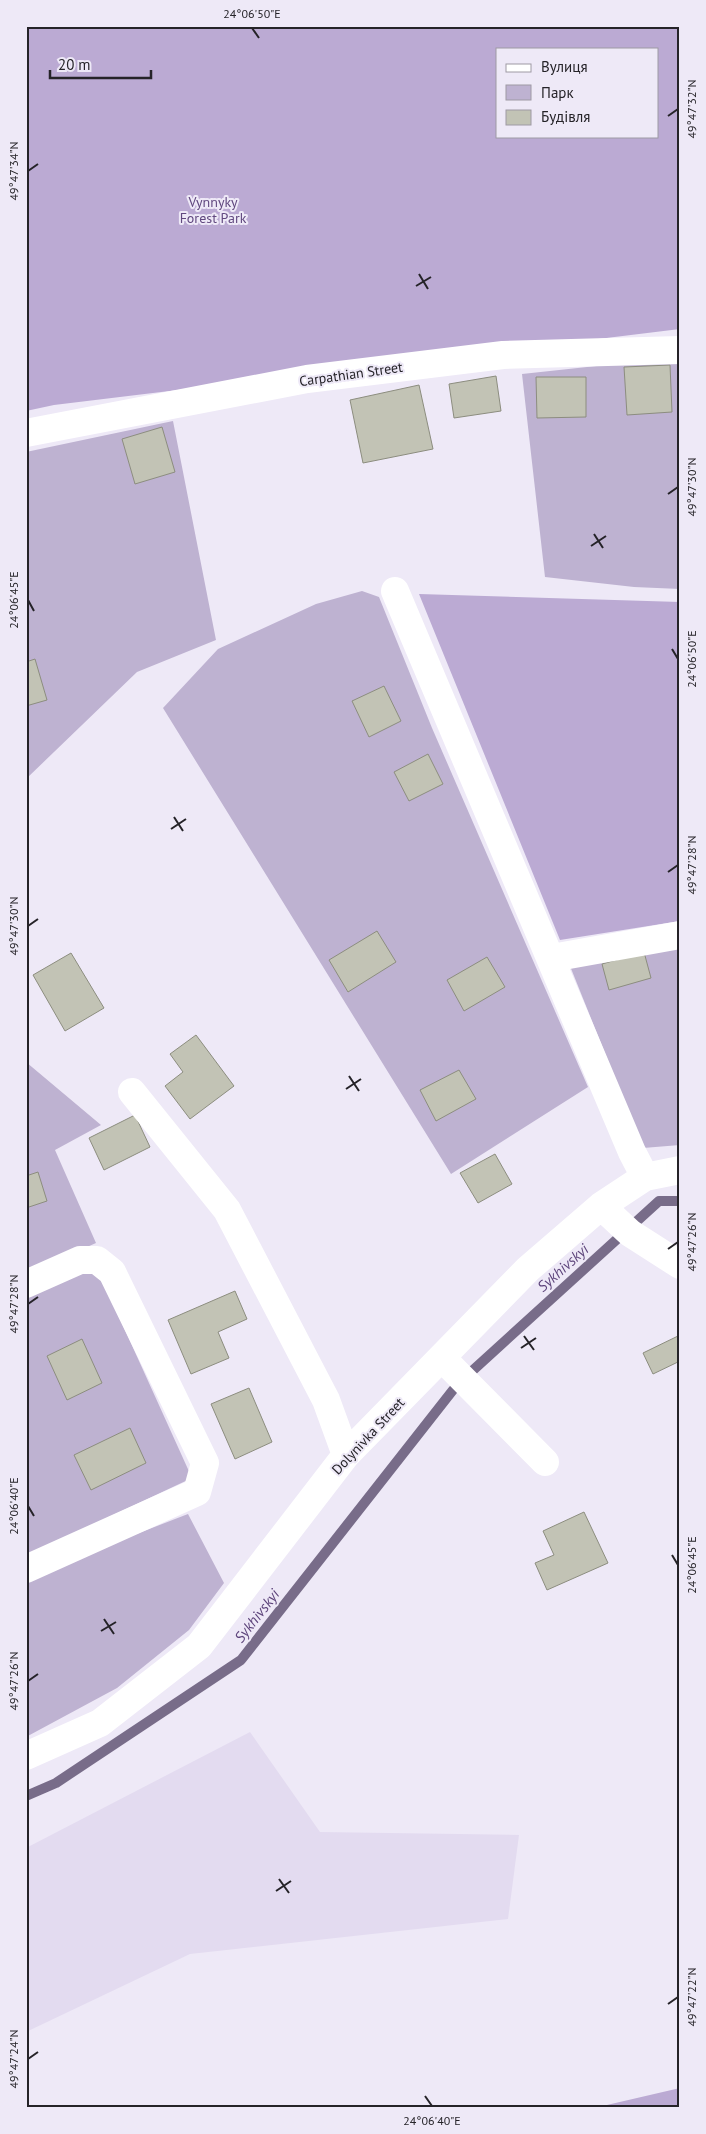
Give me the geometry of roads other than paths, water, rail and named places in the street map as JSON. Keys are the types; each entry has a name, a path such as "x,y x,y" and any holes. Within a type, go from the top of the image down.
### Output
{"street":[{"name":"Carpathian Street","path":"26,433 317,378 504,355 680,350"},
{"path":"395,591 552,958 632,1152 645,1177"},
{"path":"552,958 680,935"},
{"path":"132,1092 226,1210 326,1400 346,1455"},
{"name":"Dolynivka Street","path":"26,1756 100,1723 199,1646 346,1455 528,1269 601,1206 645,1177 680,1170"},
{"path":"601,1206 626,1230 680,1265"},
{"path":"26,1284 80,1260 97,1260 112,1272 205,1463 197,1492 26,1569"},
{"path":"442,1358 545,1462"}],"waterway":[{"name":"Sykhivskyi","path":"471,1372 659,1201 680,1201"},
{"name":"Sykhivskyi","path":"26,1796 56,1783 241,1660 453,1390"}],"park label":[{"name":"Vynnyky Forest Park","path":"213,210"}]}
